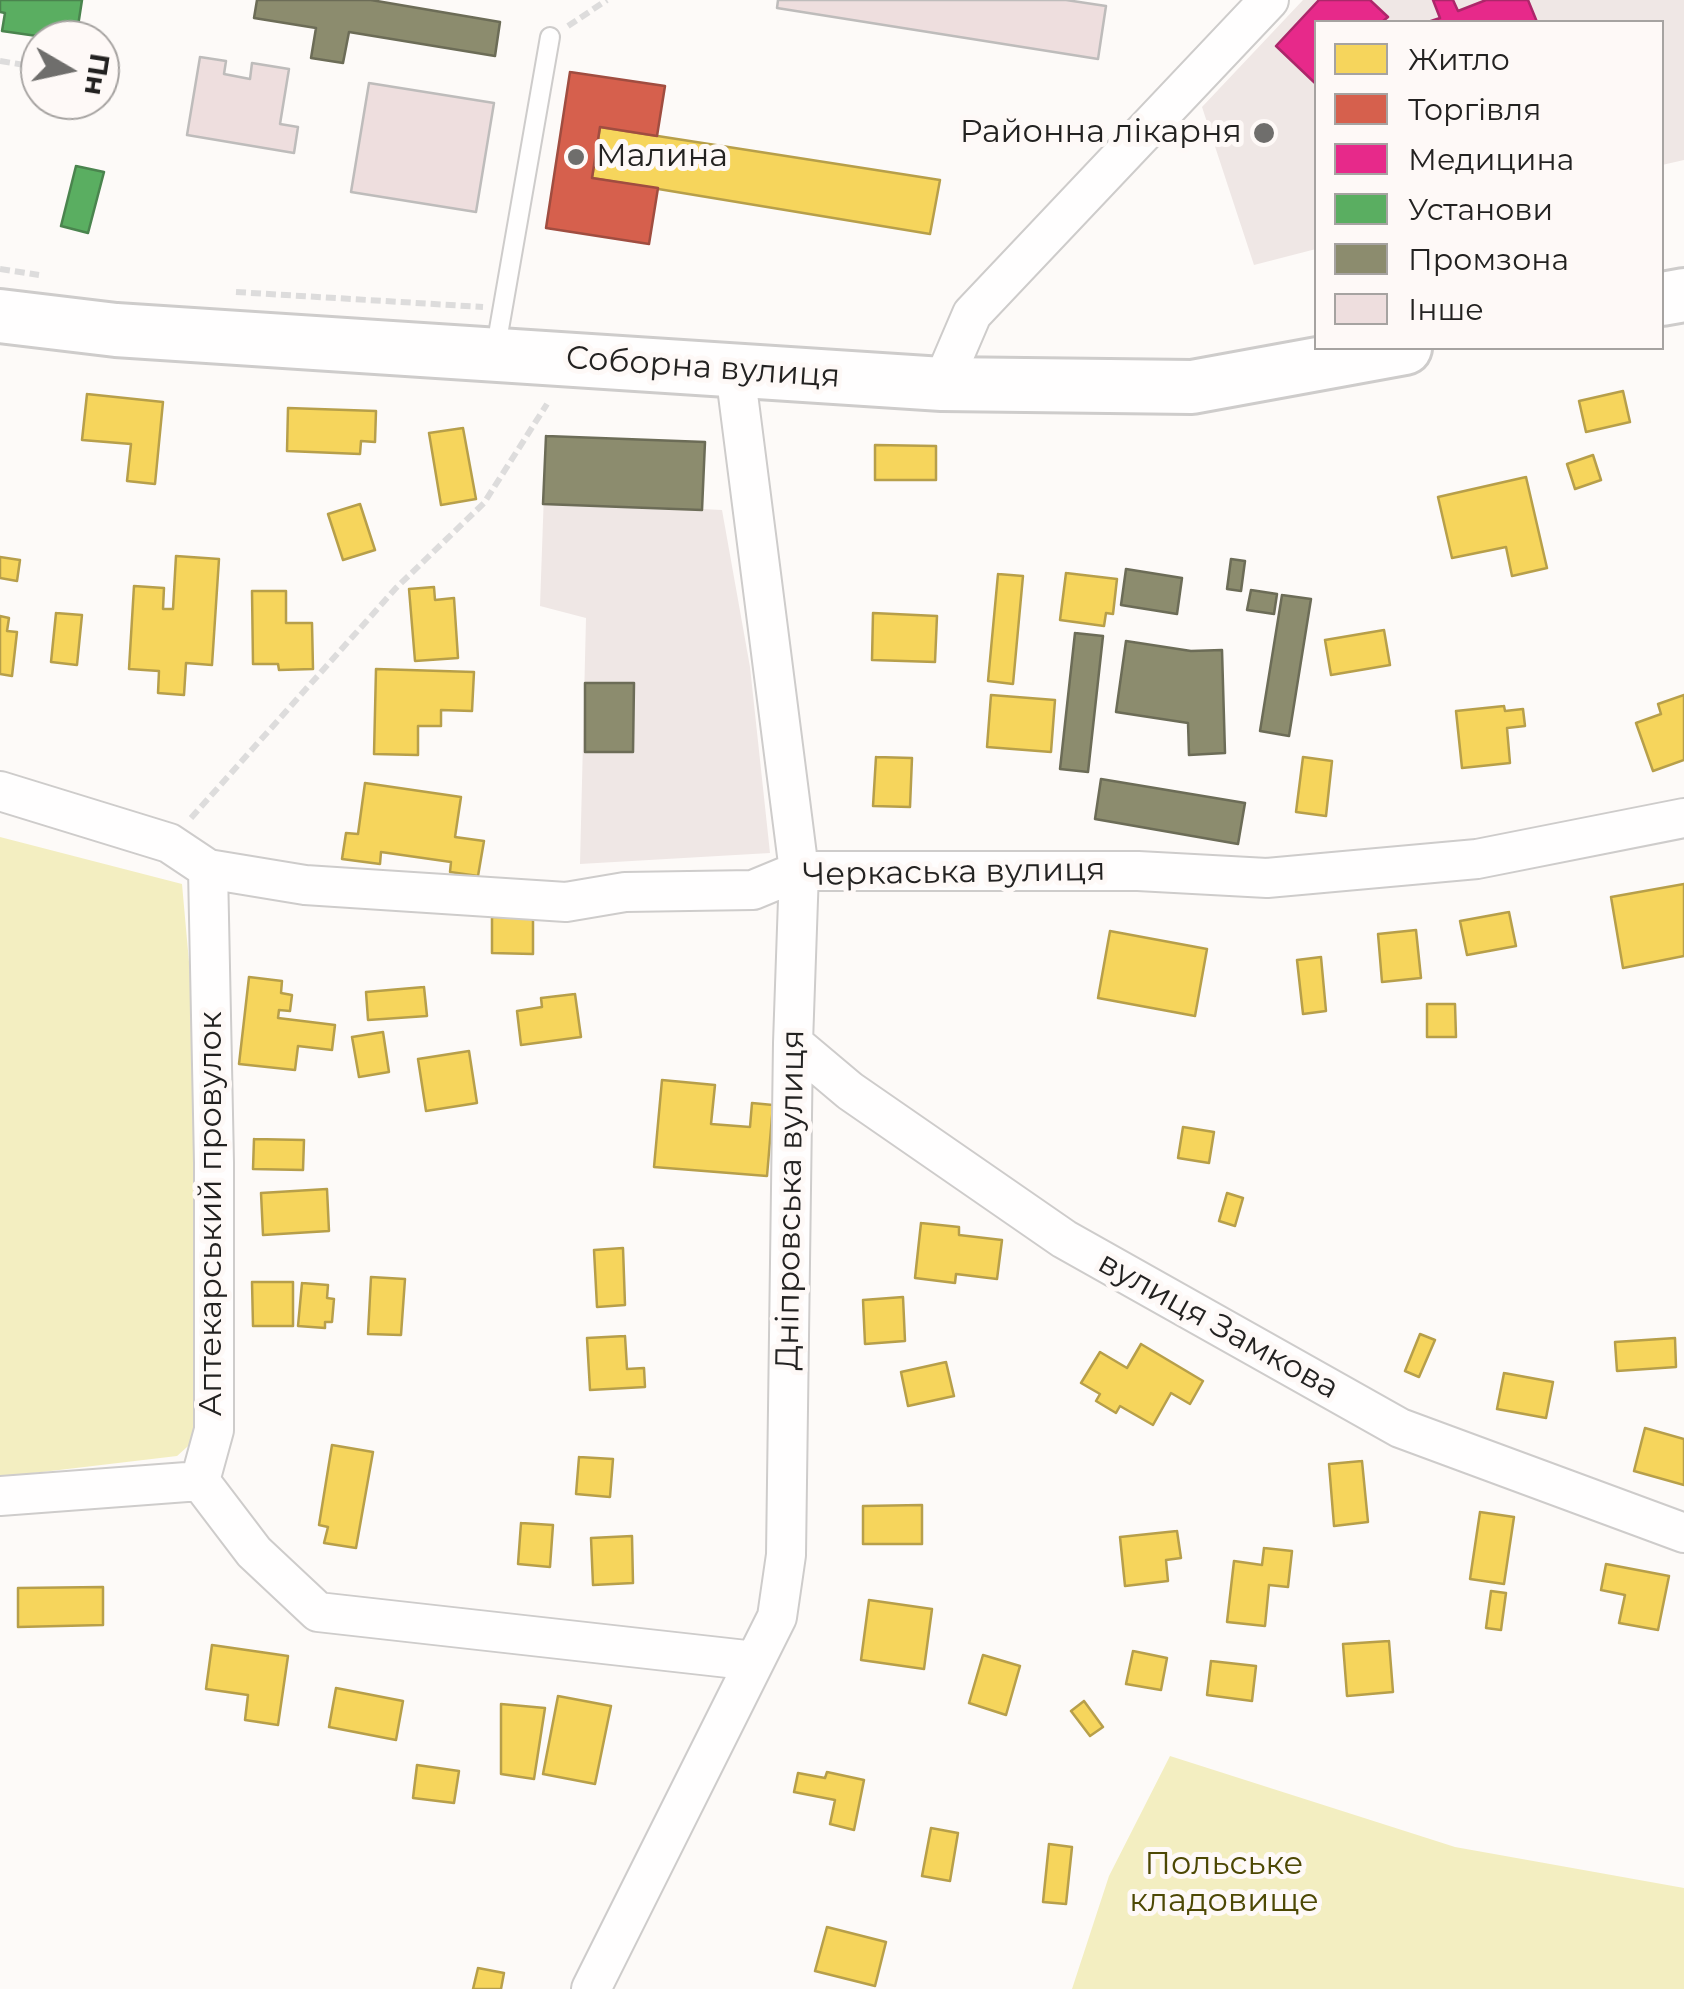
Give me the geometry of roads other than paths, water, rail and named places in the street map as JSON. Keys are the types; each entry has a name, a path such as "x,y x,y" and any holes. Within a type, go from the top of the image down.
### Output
{"main road":[{"name":"Соборна вулиця","path":"0,316 116,330 499,330 735,371 942,384 1192,388 1394,350"}],"street":[{"path":"942,384 972,314 1269,0"},
{"name":"Дніпровська вулиця","path":"591,1989 777,1617 786,1555 792,1042 799,871 735,371"},
{"name":"Черкаська вулиця","path":"0,792 169,843 208,868 305,884 566,902 625,892 753,890 799,871 1138,871 1268,878 1477,859 1684,818"},
{"name":"Аптекарський провулок","path":"200,1481 214,1430 208,868"},
{"name":"вулиця Замкова","path":"792,1042 850,1090 1064,1240 1400,1428 1684,1533"},
{"path":"0,1496 200,1481 254,1552 318,1612 755,1660"}],"lane":[{"path":"499,330 550,37"}],"place":[{"name":"Районна лікарня","path":"1264,133"},
{"name":"Малина","path":"576,157"}],"park label":[{"name":"Польське кладовище","path":"1224,1884"}]}
